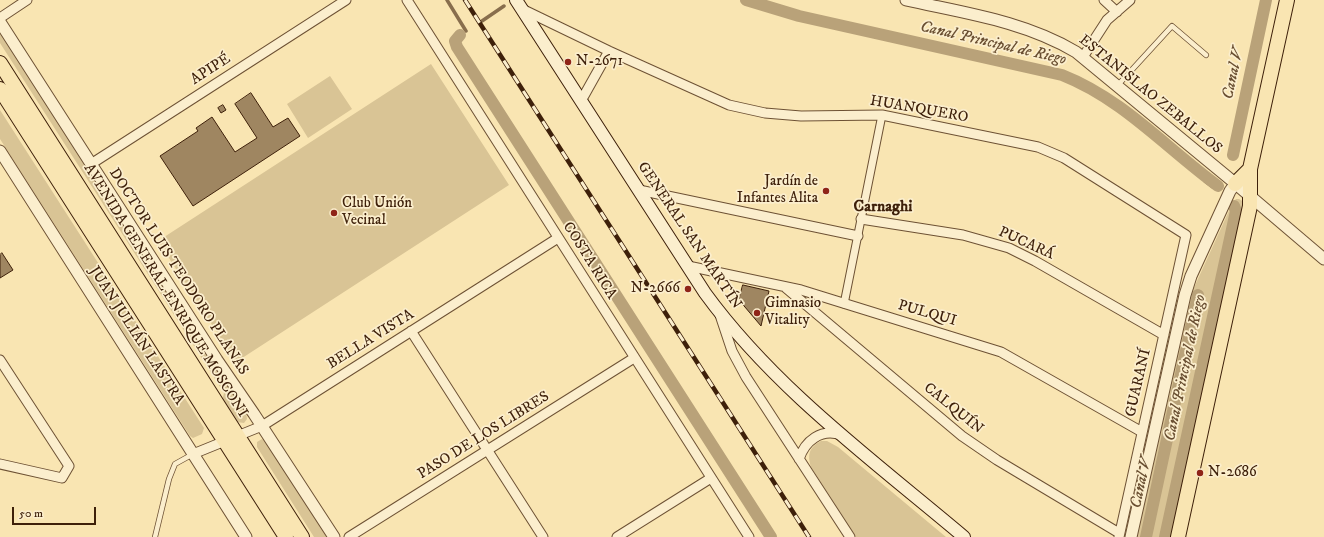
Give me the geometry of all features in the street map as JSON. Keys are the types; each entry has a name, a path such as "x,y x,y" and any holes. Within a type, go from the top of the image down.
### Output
{"main road":[{"path":"1178,537 1251,198 1250,169 1288,1"},
{"name":"GENERAL SAN MARTÍN","path":"519,4 719,312 767,366 846,437 964,537"},
{"name":"AVENIDA GENERAL ENRIQUE MOSCONI","path":"0,63 231,439 286,537"},
{"name":"AVENIDA GENERAL ENRIQUE MOSCONI","path":"0,89 231,439 302,537"},
{"path":"1235,184 1250,169"}],"street":[{"name":"APIPÉ","path":"91,164 346,0"},
{"name":"COSTA RICA","path":"407,0 749,537"},
{"name":"ESTANISLAO ZEBALLOS","path":"906,0 1023,27 1058,42 1083,57 1324,259"},
{"path":"1104,0 1117,12"},
{"path":"1083,57 1107,20 1130,0"},
{"path":"0,18 25,1"},
{"name":"HUANQUERO","path":"519,4 609,51 715,100 745,109 801,116 882,115 1025,144 1051,152 1186,235"},
{"name":"DOCTOR LUIS TEODORO PLANAS","path":"0,22 224,372 262,426 334,537"},
{"path":"581,101 609,51"},
{"path":"844,304 882,115"},
{"name":"JUAN JULIÁN LASTRA","path":"0,151 246,537"},
{"path":"1131,537 1186,288 1230,191 1235,184"},
{"path":"639,190 858,236"},
{"name":"PUCARÁ","path":"861,219 963,235 1010,248 1164,335"},
{"name":"GUARANÍ","path":"1119,535 1186,235"},
{"name":"BELLA VISTA","path":"193,454 262,426 558,238"},
{"name":"PULQUI","path":"688,266 784,286 1001,352 1142,432"},
{"name":"CALQUÍN","path":"784,286 962,436 997,460 1119,535"},
{"path":"719,312 739,365 850,537"},
{"path":"411,331 543,537"},
{"name":"PASO DE LOS LIBRES","path":"349,537 634,358"},
{"path":"0,360 69,466 62,478 0,464"},
{"path":"799,459 805,445 816,436 830,432 846,437"},
{"path":"617,537 711,478"}],"lane":[{"path":"1118,85 1172,26 1206,55"},
{"path":"155,537 169,479 176,464 193,454"}],"shaded area":[{"path":"0,30 246,413 247,419 244,423 237,422 222,401 224,393 0,43"},
{"name":"Club Unión Vecinal","path":"431,64 509,185 236,362 158,241"},
{"path":"330,76 352,109 308,138 287,104"},
{"path":"0,110 204,428 202,434 193,438 190,436 0,139"},
{"path":"1236,199 1244,202 1173,537 1137,537 1192,292 1233,202"},
{"path":"262,439 267,443 328,537 314,537 257,447 257,442"},
{"path":"827,441 838,447 946,537 856,537 811,467 809,459 810,452 817,443"}],"building":[{"path":"251,93 273,127 288,118 300,136 193,206 160,156 198,131 196,128 212,117 235,152 257,138 235,104"},
{"path":"223,105 226,110 221,113 218,108"},
{"path":"2,253 13,270 0,278 0,255"},
{"name":"Gimnasio Vitality","path":"743,285 769,291 761,326 739,300"}],"waterway":[{"path":"447,0 466,31"},
{"name":"Canal Principal de Riego","path":"746,0 799,16 1062,75 1105,97 1143,125 1218,186"},
{"name":"Canal V","path":"1233,155 1266,0"},
{"path":"482,21 504,6"},
{"path":"460,35 455,41 457,47 771,537"},
{"name":"Canal Principal de Riego","path":"1205,176 1205,181 1213,187"},
{"name":"Canal Principal de Riego","path":"1165,537 1236,211 1234,206"},
{"name":"Canal V","path":"1146,537 1198,295"}],"railway":[{"path":"465,0 809,537"}],"place":[{"name":"N-2671","path":"568,62"},
{"name":"Jardín de Infantes Alita","path":"826,191"},
{"name":"Club Unión Vecinal","path":"334,213"},
{"name":"N-2666","path":"688,289"},
{"name":"Gimnasio Vitality","path":"757,313"},
{"name":"N-2686","path":"1200,473"}],"district":[{"name":"Carnaghi","path":"883,208"}]}
